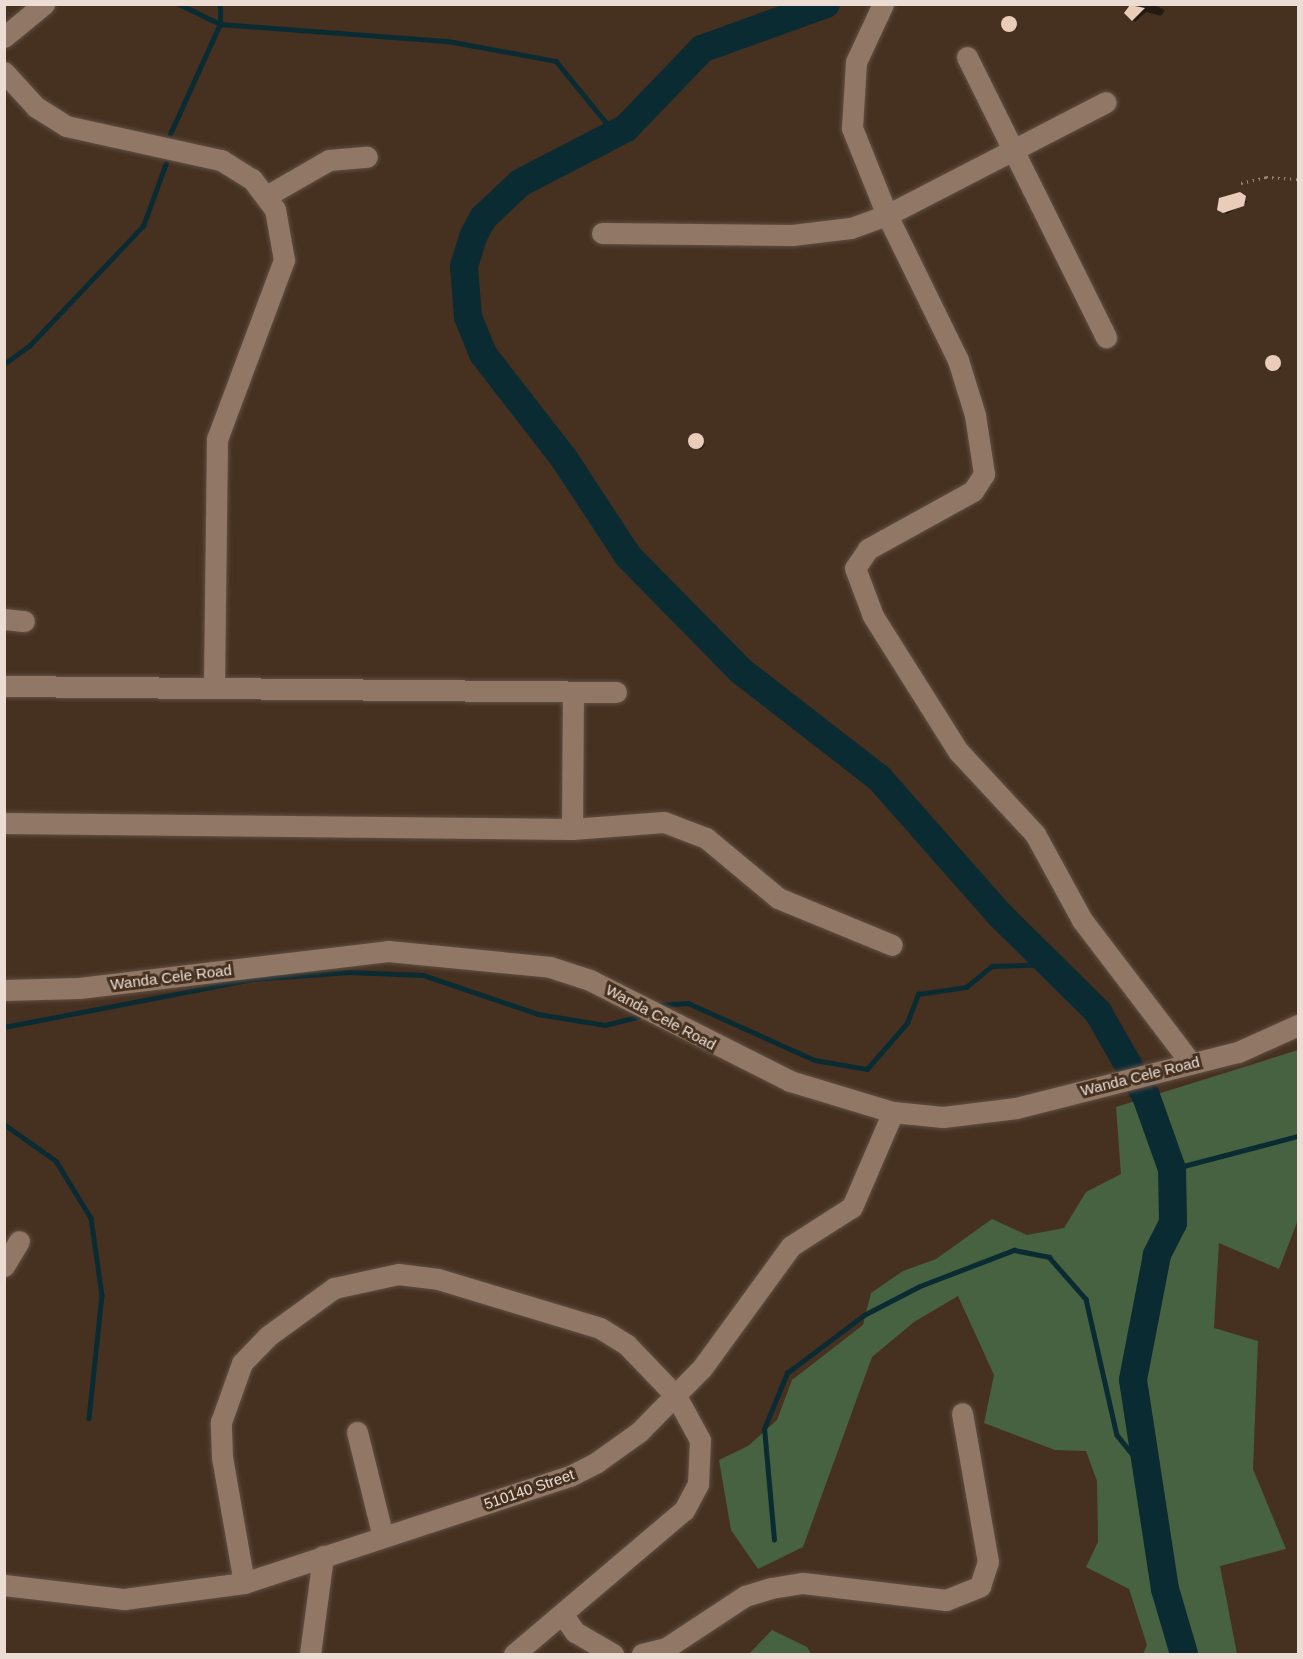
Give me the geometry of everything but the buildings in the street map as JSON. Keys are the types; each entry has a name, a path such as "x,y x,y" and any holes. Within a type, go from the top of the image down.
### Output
{"street":[{"path":"4,37 44,4"},
{"path":"883,4 856,62 852,128 887,215 958,360 975,415 984,474 973,491 868,549 855,568 858,580 873,616 958,751 1035,834 1082,920 1191,1063"},
{"path":"967,57 1011,150 1106,337"},
{"path":"4,72 36,107 66,126 221,160 268,195 282,229 284,260 217,440 213,686"},
{"path":"602,233 825,234 887,215 1106,102"},
{"path":"268,195 318,165 367,157"},
{"path":"4,686 213,686 616,692"},
{"path":"572,829 573,693"},
{"path":"4,824 572,829 664,822 688,826 778,898 892,945"},
{"name":"Wanda Cele Road","path":"4,990 79,988 388,951 550,967 600,985 790,1081 893,1112 978,1116 1238,1052 1299,1025"},
{"name":"510140 Street","path":"4,1585 124,1599 244,1583 570,1476 639,1432 676,1396 791,1246 852,1207 893,1112"},
{"path":"4,1266 19,1241"},
{"path":"244,1583 222,1467 221,1422 228,1391 242,1363 268,1336 334,1288 398,1274 438,1279 573,1317 627,1345 676,1396 699,1440 698,1484 684,1510 654,1540 562,1615 539,1629 514,1654"},
{"path":"642,1654 666,1648 745,1596 771,1588 803,1583 946,1600 980,1586 988,1562 962,1413"},
{"path":"357,1432 383,1537"},
{"path":"310,1654 323,1556"},
{"path":"562,1615 575,1632 613,1654"}],"path":[{"path":"1241,183 1266,177 1299,180"}],"green space":[{"path":"1298,1050 1298,1220 1279,1269 1219,1243 1214,1328 1258,1341 1253,1469 1286,1549 1220,1566 1237,1654 1143,1654 1147,1645 1129,1589 1086,1567 1098,1542 1097,1481 1086,1451 1055,1450 984,1423 994,1375 958,1296 914,1322 872,1357 803,1547 758,1569 731,1530 719,1460 748,1446 777,1420 792,1380 863,1325 871,1293 903,1271 936,1259 992,1219 1027,1235 1064,1228 1086,1192 1121,1174 1116,1107"},
{"path":"772,1630 807,1647 811,1654 749,1654"}],"waterway":[{"path":"179,4 220,24 448,41 556,61 614,132"},
{"path":"170,134 220,24 220,4"},
{"path":"826,4 702,49 626,128 520,183 483,218 473,237 464,267 468,317 483,354 563,457 628,556 741,671 880,779 1000,915 1098,1012 1146,1096 1172,1169 1173,1223 1157,1255 1133,1380 1165,1589 1184,1654"},
{"path":"4,364 29,346 143,226 166,163"},
{"path":"659,1005 688,1003 815,1060 867,1069 907,1023 918,994 966,987 992,966 1053,964"},
{"path":"4,1027 253,979 349,972 423,975 538,1014 605,1025 638,1017"},
{"path":"4,1124 56,1161 91,1218 102,1295 89,1418"},
{"path":"1172,1169 1298,1136"},
{"path":"774,1540 764,1429 787,1373 864,1315 920,1286 1014,1250 1049,1257 1086,1299 1117,1435 1145,1470"}]}
